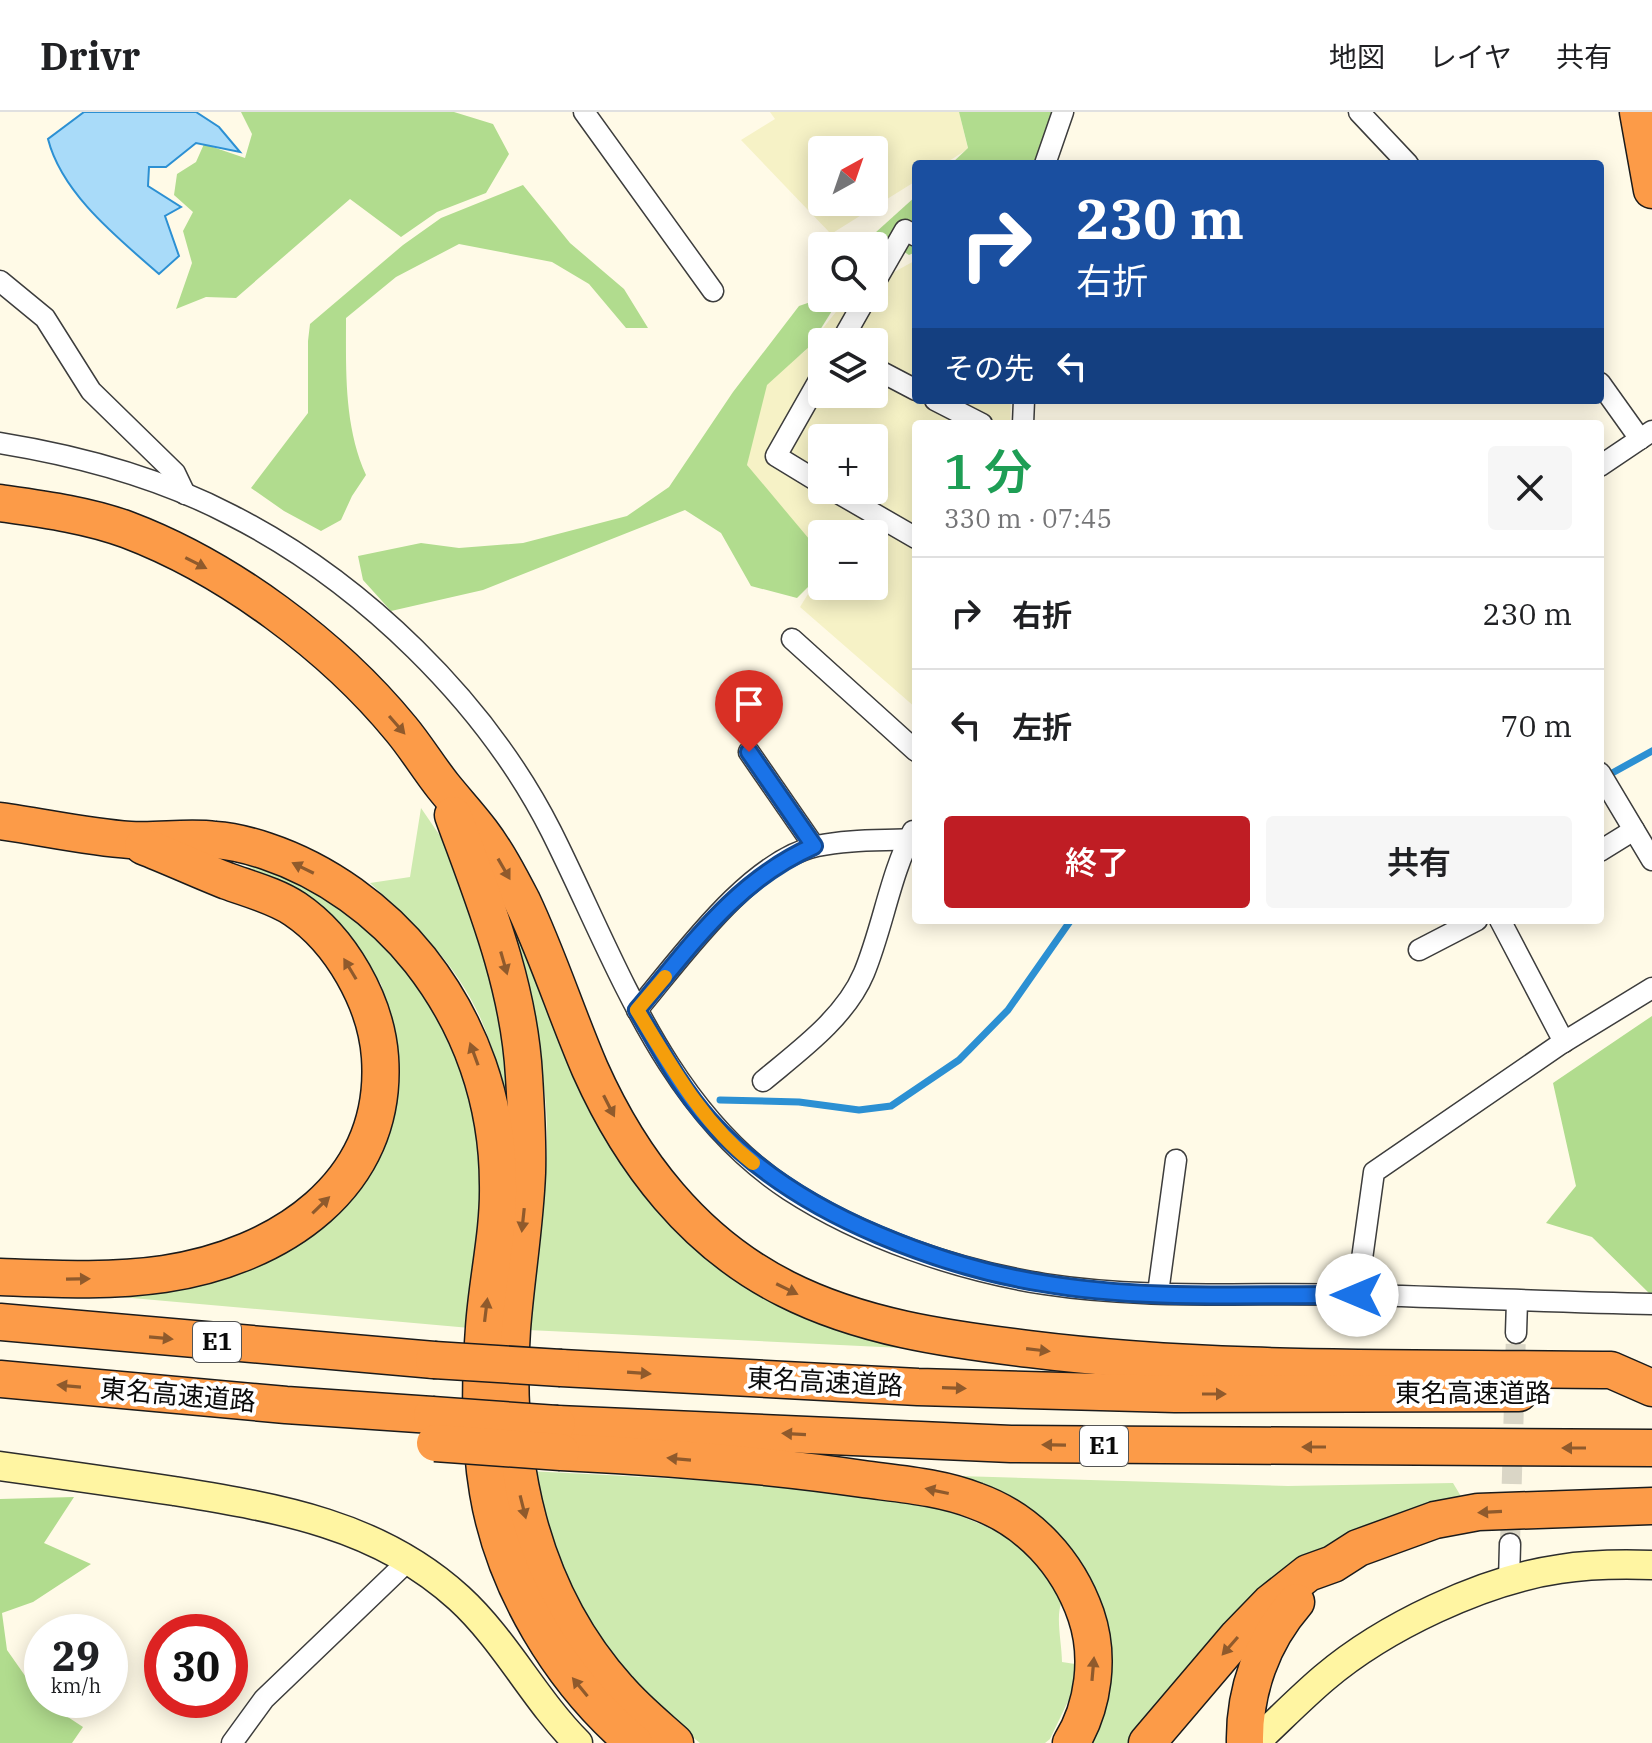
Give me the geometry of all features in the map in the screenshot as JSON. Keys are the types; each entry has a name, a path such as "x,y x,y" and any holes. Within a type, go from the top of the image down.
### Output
{"highway":[{"path":"1638,112 1652,190"},
{"path":"0,503 126,529 219,574 314,643 363,688 400,728 484,835 520,897 591,1072 623,1134 682,1213 727,1252 786,1289 830,1308 880,1324 962,1341 1061,1353 1169,1363 1611,1370 1652,1390"},
{"path":"441,784 499,944 520,1028 527,1171 512,1330 510,1393 511,1431 523,1504 536,1551 571,1624 617,1689 675,1743"},
{"path":"0,821 131,840 215,839 267,851 343,889 406,943 454,1008 474,1051 488,1095 496,1142 499,1187 484,1328 482,1387 485,1465 496,1525 508,1564 546,1639 595,1706 634,1743"},
{"path":"0,1277 119,1279 207,1264 242,1252 273,1240 321,1206 358,1160 370,1135 380,1087 378,1040 373,1014 344,959 294,909 131,840"},
{"name":"東名高速道路","path":"0,1322 434,1360 918,1387 1175,1394 1652,1390"},
{"name":"東名高速道路","path":"0,1379 286,1405 434,1429 559,1438 1652,1448"},
{"path":"559,1438 660,1457 811,1471 954,1494 978,1501 1004,1515 1026,1529 1066,1570 1089,1625 1095,1654 1092,1683 1079,1731 1071,1743"},
{"path":"1147,1743 1270,1603 1308,1573 1333,1564 1358,1548 1435,1520 1478,1512 1652,1506"},
{"path":"1256,1738 1245,1725 1251,1688 1268,1640 1284,1615 1333,1564"}],"street":[{"path":"584,112 713,291"},
{"path":"1046,160 1063,112"},
{"path":"1359,112 1404,160"},
{"path":"888,260 905,230 912,234"},
{"path":"0,281 45,318 91,391 175,473 185,494"},
{"path":"888,375 912,388"},
{"path":"1604,388 1646,435 1604,463"},
{"path":"808,400 776,456 808,475"},
{"path":"943,404 974,420"},
{"path":"0,443 67,455 128,472 230,514 288,547 371,611 437,673 479,721 516,772 549,827 637,1010 677,1077 708,1120 746,1157 787,1189 840,1218 900,1244 966,1266 1043,1283 1158,1293 1357,1295 1652,1304"},
{"path":"857,504 912,536"},
{"path":"792,639 912,747"},
{"path":"749,752 814,846"},
{"path":"1604,780 1652,860"},
{"path":"1604,849 1634,830"},
{"path":"637,1010 720,913 752,882 783,860 814,846 912,835"},
{"path":"763,1081 817,1036 863,976 912,838"},
{"path":"1419,950 1469,924"},
{"path":"1502,924 1564,1042"},
{"path":"1357,1295 1374,1172 1564,1042 1652,988"},
{"path":"1158,1293 1176,1160"},
{"path":"1516,1333 1517,1301"},
{"path":"0,1466 264,1506 322,1521 374,1540 409,1560 460,1599 489,1630 578,1743"},
{"path":"1509,1581 1510,1544"},
{"path":"232,1743 264,1699 409,1560"},
{"path":"1256,1738 1326,1677 1367,1647 1413,1621 1509,1581 1559,1569 1612,1564 1652,1565"}],"shaded area":[{"path":"770,112 959,112 968,149 950,160 912,160 912,183 888,198 888,136 808,136 808,210 741,140 775,119"},
{"path":"814,216 860,216 834,232 829,232"},
{"path":"912,262 912,404 1011,404 1010,420 912,420 912,705 800,607 808,594 808,600 888,600 888,520 808,520 808,559 747,465 761,384 808,347 808,408 888,408 888,328 823,328 836,312 888,312 888,275"}],"green space":[{"path":"241,112 454,112 493,124 509,154 486,193 437,212 401,237 350,199 236,298 206,297 176,309 192,263 183,231 193,212 174,195 177,174 196,162 204,144 245,158 252,134"},
{"path":"959,112 1052,112 1038,160 955,160 968,148"},
{"path":"523,185 570,243 624,289 648,328 626,328 589,284 552,262 459,244 396,277 346,318 350,418 366,475 341,520 321,531 251,488 308,413 310,324 403,245 441,218"},
{"path":"912,200 912,254 909,255 888,241 888,232 876,232"},
{"path":"808,303 808,312 831,312 821,328 808,328 808,348 767,385 747,465 808,538 808,587 797,598 751,586 721,533 685,510 483,590 391,611 363,580 358,556 421,543 459,548 523,543 627,516 669,487 733,392 799,306"},
{"path":"421,808 447,846 478,914 502,1017 513,1111 485,1028 459,979 417,928 370,883 410,877"},
{"path":"236,860 293,878 354,920 407,972 446,1034 472,1104 481,1164 481,1211 470,1328 75,1293 299,1240 397,1074 395,1028 381,984 357,946 321,910 284,885"},
{"path":"495,880 685,1235 944,1350 528,1330 545,1190 546,1106 532,1020"},
{"path":"1652,1016 1650,1294 1592,1237 1546,1223 1576,1186 1553,1083"},
{"path":"528,1471 728,1482 845,1493 920,1504 968,1519 1014,1543 1041,1569 1062,1602 1059,1622 1062,1662 1075,1664 1071,1695 1050,1739 1045,1743 700,1743 629,1677 583,1619 560,1568"},
{"path":"925,1475 1288,1486 1453,1483 1462,1498 1393,1518 1134,1743 1085,1743 1105,1628 1093,1584 1078,1559 1059,1538"},
{"path":"74,1497 44,1543 91,1564 33,1602 2,1613 7,1650 24,1674 24,1718 69,1718 83,1727 72,1743 0,1743 0,1499"}],"water":[{"path":"84,112 196,112 219,127 240,152 196,143 166,167 149,167 148,186 181,207 165,216 179,256 159,274 93,214 65,178 55,159 48,139"}],"waterway":[{"path":"1605,777 1652,751"},
{"path":"720,1100 799,1102 859,1110 891,1106 959,1060 1008,1010 1068,924"}],"tunnel":[{"path":"1510,1544 1516,1333"}],"slow traffic":[{"path":"665,977 637,1010 677,1077 708,1120 753,1163"}],"route":[{"path":"749,752 814,846 783,860 752,882 720,913 637,1010 677,1077 708,1120 746,1157 787,1189 840,1218 900,1244 966,1266 1043,1283 1113,1291 1357,1295"}]}
